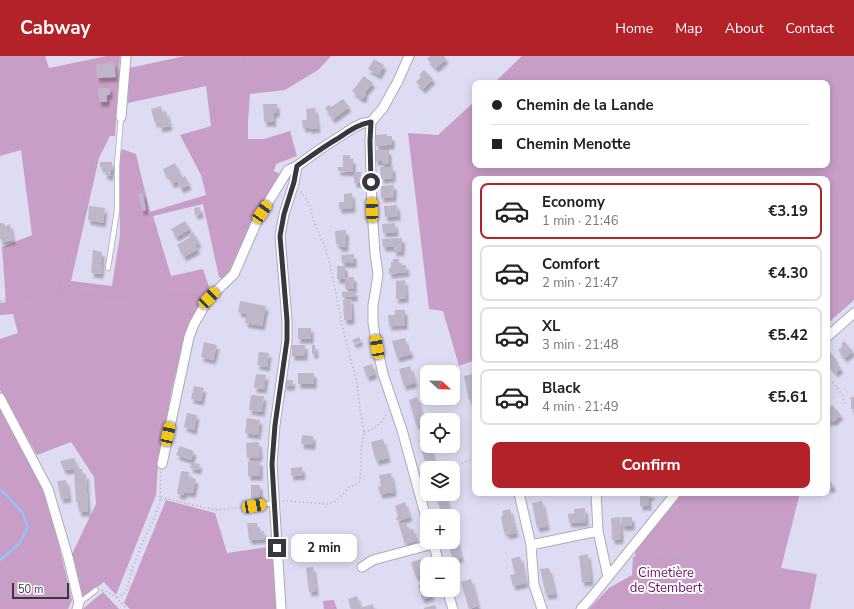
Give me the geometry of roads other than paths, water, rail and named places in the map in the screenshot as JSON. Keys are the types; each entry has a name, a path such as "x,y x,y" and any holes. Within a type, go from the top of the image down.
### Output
{"street":[{"path":"121,117 126,56"},
{"path":"409,56 398,81 383,108 371,122 370,141 372,210 378,274 373,305 373,323 378,354 402,430 424,509"},
{"path":"162,464 189,337 194,324 209,298 234,274 258,219 288,170 297,166 353,128 363,123 371,122"},
{"path":"281,609 272,456 287,340 287,320 280,236 284,214 294,182 297,166"},
{"path":"830,334 854,313"},
{"path":"0,398 48,489 68,557 78,606"},
{"path":"520,496 531,545 534,585 542,609"},
{"path":"596,496 598,531 608,577"},
{"path":"581,609 674,496"},
{"path":"531,545 598,531"},
{"path":"362,567 373,560 420,547"},
{"path":"449,597 453,609"}],"lane":[{"path":"108,268 117,211 117,165 121,117"},
{"path":"254,506 274,503"},
{"path":"78,606 96,590"}],"waterway":[{"path":"0,490 22,512 28,527 19,544 0,560"}],"park label":[{"name":"Cimetière de Stembert","path":"666,580"}]}
